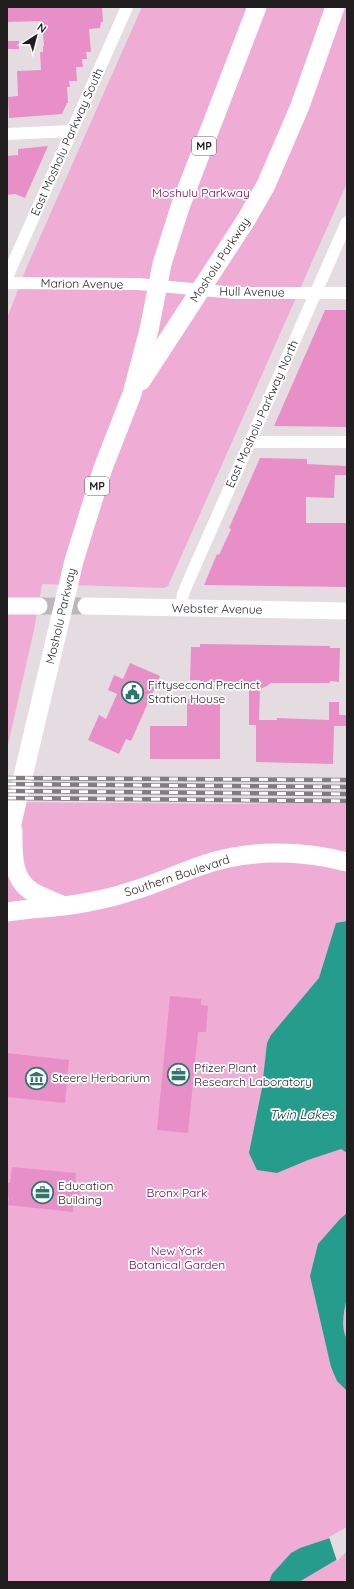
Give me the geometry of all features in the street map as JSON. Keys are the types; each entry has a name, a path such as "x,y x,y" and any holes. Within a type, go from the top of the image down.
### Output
{"main road":[{"name":"Mosholu Parkway","path":"7,844 69,582 95,492 112,443 132,394 149,330 162,264 180,208 257,7"},
{"name":"Mosholu Parkway","path":"132,394 246,220 275,167 309,83 334,7"},
{"path":"7,606 39,606"},
{"name":"Webster Avenue","path":"86,606 347,611"},
{"path":"13,822 13,854 16,870 22,882 34,893 65,906"},
{"name":"Southern Boulevard","path":"7,912 65,906 132,891 204,864 241,856 272,854 306,855 347,862"}],"street":[{"name":"East Mosholu Parkway South","path":"7,277 127,7"},
{"path":"7,134 72,131"},
{"name":"East Mosholu Parkway North","path":"181,608 183,594 188,582 347,222"},
{"name":"Marion Avenue","path":"7,283 138,284 158,286"},
{"name":"Hull Avenue","path":"158,286 235,293 347,293"},
{"path":"249,442 347,442"}],"green space":[{"name":"Moshulu Parkway","path":"142,7 347,7 347,183 168,586 164,588 42,584 34,630 7,749 7,318 28,264"},
{"name":"New York Botanical Garden","path":"7,802 235,804 305,802 347,804 347,1582 7,1582"}],"water":[{"name":"Twin Lakes","path":"347,921 347,1153 341,1149 308,1160 277,1173 257,1170 249,1153 262,1088 267,1043 271,1035 319,978 336,923"},
{"path":"347,1213 347,1298 343,1324 347,1339 347,1391 337,1381 331,1367 310,1276 318,1244"},
{"path":"347,1529 347,1548 336,1560 299,1582 269,1582 272,1574 291,1553 300,1548 330,1538"}],"pier":[{"path":"347,1527 347,1551 337,1561 329,1537"}],"building":[{"path":"7,7 102,7 103,22 101,22 100,28 89,29 91,52 86,52 87,59 82,59 83,67 76,67 77,81 69,81 70,87 67,87 68,103 62,114 9,118 8,97 18,96 17,71 41,70 40,52 43,52 44,46 42,21 7,22"},
{"path":"7,41 19,41 19,49 7,49"},
{"path":"48,146 25,198 15,194 7,195 7,156 18,155 18,149"},
{"path":"325,310 347,310 347,427 274,426"},
{"path":"260,458 307,459 307,464 347,466 347,475 335,475 334,498 306,497 306,523 347,523 347,587 204,585 217,554 219,555 231,529 229,528"},
{"path":"200,644 330,646 330,648 340,648 339,682 271,683 260,689 259,720 277,720 277,718 329,720 329,702 339,702 339,715 347,715 347,726 334,726 333,764 256,762 256,725 249,725 249,682 200,682 200,680 190,680 191,647 200,647"},
{"path":"130,663 160,676 131,741 126,739 119,754 88,740 99,715 106,719 117,694 108,690 114,675 123,679"},
{"path":"187,699 220,700 220,759 150,759 150,726 187,726"},
{"name":"Pfizer Plant Research Laboratory","path":"170,996 201,999 201,1005 208,1006 206,1032 198,1032 188,1133 157,1130"},
{"name":"Steere Herbarium","path":"7,1053 69,1060 65,1103 7,1097"},
{"name":"Education Building","path":"12,1167 76,1173 75,1188 80,1188 79,1198 74,1198 73,1212 8,1205 9,1197 7,1197 7,1183 10,1183"}],"tunnel":[{"path":"39,606 86,606"}],"railway":[{"path":"7,778 347,780"},
{"path":"7,784 347,787"},
{"path":"7,791 347,794"},
{"path":"7,798 347,801"}],"place":[{"name":"Fiftysecond Precinct Station House","path":"133,692"},
{"name":"Pfizer Plant Research Laboratory","path":"178,1075"},
{"name":"Steere Herbarium","path":"37,1078"},
{"name":"Education Building","path":"43,1193"}],"park label":[{"name":"Bronx Park","path":"177,1193"}]}
